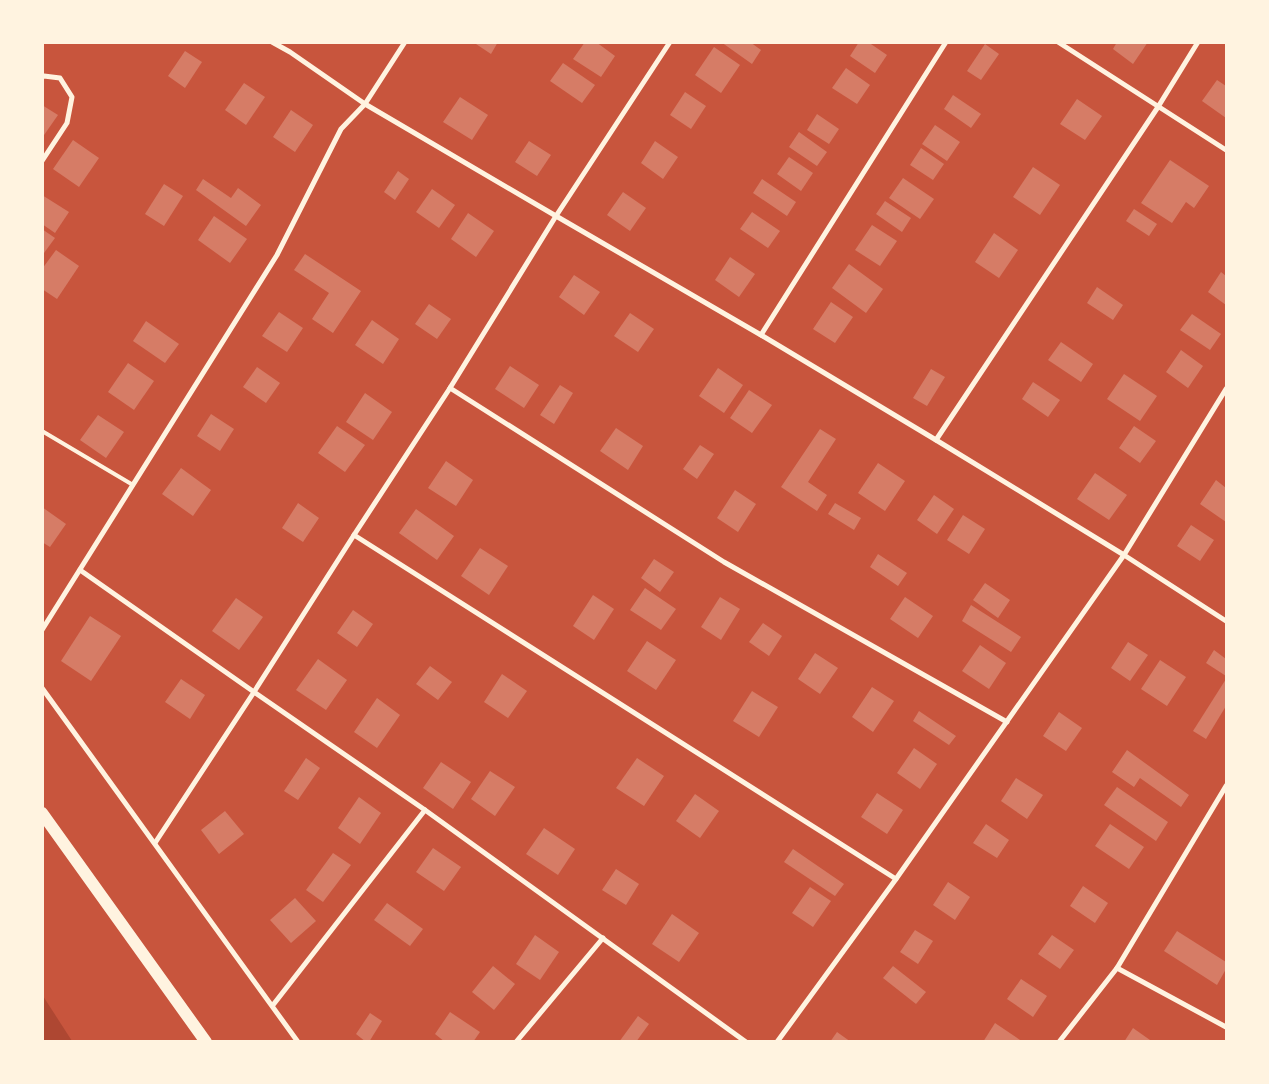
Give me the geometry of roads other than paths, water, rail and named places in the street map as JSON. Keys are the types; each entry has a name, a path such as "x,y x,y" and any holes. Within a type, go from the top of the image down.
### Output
{"highway":[{"path":"42,813 206,1042"}],"street":[{"path":"272,42 290,52 365,104 762,335 1124,555 1226,621"},
{"path":"42,630 277,255 341,129 365,104 405,42"},
{"path":"155,843 450,388 556,216 670,42"},
{"path":"762,335 946,42"},
{"path":"1058,42 1226,150"},
{"path":"936,440 1158,107 1198,42"},
{"path":"42,77 60,78 72,98 67,122 42,161"},
{"path":"450,388 724,562 1007,722"},
{"path":"777,1042 896,879 1124,555 1226,388"},
{"path":"354,535 896,879"},
{"path":"80,570 425,810 746,1042"},
{"path":"42,688 298,1042"},
{"path":"1059,1042 1117,968 1226,786"},
{"path":"273,1005 425,810"},
{"path":"516,1042 603,938"},
{"path":"1117,968 1226,1028"}],"lane":[{"path":"42,431 133,485"}]}
